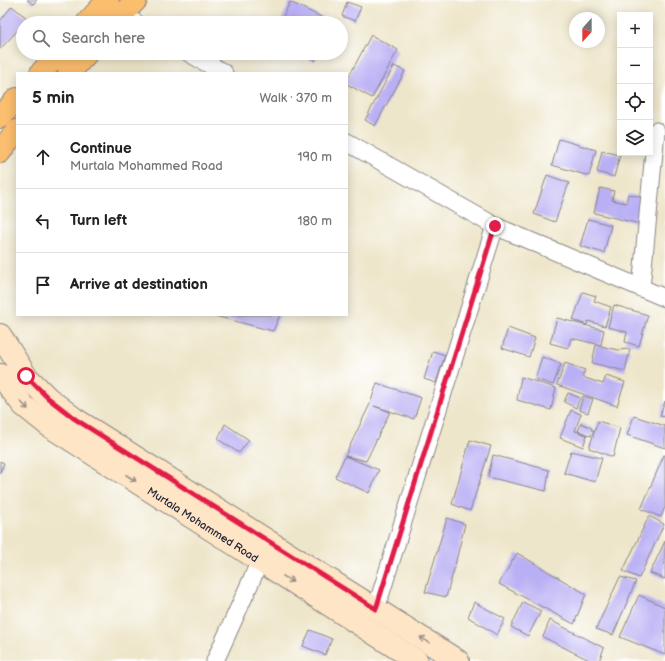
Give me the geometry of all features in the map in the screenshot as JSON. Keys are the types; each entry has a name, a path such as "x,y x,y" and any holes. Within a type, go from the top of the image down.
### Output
{"main road":[{"path":"102,16 118,9"},
{"path":"42,72 53,60"},
{"path":"70,72 81,60"},
{"path":"0,117 16,100"},
{"path":"0,152 16,132"},
{"name":"Murtala Mohammed Road","path":"0,335 26,376 48,398 75,419 458,661"},
{"name":"Murtala Mohammed Road","path":"0,374 23,405 49,426 417,661"}],"street":[{"path":"201,60 222,72"},
{"path":"642,288 656,131"},
{"path":"348,143 495,226 665,298"},
{"path":"376,609 495,226"},
{"path":"215,661 260,561"}],"building":[{"path":"27,0 37,0 33,4"},
{"path":"290,2 319,16 283,16"},
{"path":"347,2 361,7 355,21 348,18 348,16 342,16"},
{"path":"12,6 24,16 16,16 16,32 0,49 0,21"},
{"path":"371,35 398,50 372,98 348,85 348,78"},
{"path":"394,66 405,71 375,126 365,120"},
{"path":"559,139 596,150 589,176 552,165"},
{"path":"602,151 620,156 614,177 597,172"},
{"path":"547,175 569,183 555,222 534,214"},
{"path":"600,188 614,191 612,200 626,203 628,194 646,198 640,224 594,213"},
{"path":"588,219 611,225 604,253 580,246"},
{"path":"583,292 596,296 594,301 611,307 605,326 588,321 587,325 573,320"},
{"path":"614,305 648,315 639,346 625,342 627,332 608,327"},
{"path":"215,316 280,316 273,331"},
{"path":"557,318 604,330 601,345 571,338 568,348 550,343"},
{"path":"508,328 535,338 529,357 502,348"},
{"path":"596,345 618,350 630,349 625,371 592,363"},
{"path":"433,351 445,355 436,383 424,379"},
{"path":"542,357 561,364 553,385 535,379"},
{"path":"565,363 585,370 582,377 603,384 606,376 625,382 617,406 557,385"},
{"path":"521,377 556,388 551,410 517,400"},
{"path":"377,383 421,398 414,419 374,406 390,412 366,461 345,456 370,404"},
{"path":"568,393 580,398 576,408 564,402"},
{"path":"583,396 593,399 588,413 579,410"},
{"path":"665,401 665,417 660,416"},
{"path":"571,410 581,414 575,431 587,435 583,447 560,438"},
{"path":"634,416 665,426 665,448 627,435"},
{"path":"598,421 620,428 613,457 589,448"},
{"path":"581,423 592,428 591,430 594,430 591,436 578,431"},
{"path":"225,424 249,440 239,453 218,439"},
{"path":"470,440 491,446 470,511 452,504"},
{"path":"571,451 602,458 595,482 564,473"},
{"path":"493,455 549,470 546,491 488,477"},
{"path":"664,455 665,507 661,517 641,509"},
{"path":"345,456 379,470 369,493 335,477"},
{"path":"0,461 4,463 0,473"},
{"path":"649,516 664,524 639,578 623,571"},
{"path":"447,518 465,524 446,597 425,592"},
{"path":"665,541 665,579 650,573"},
{"path":"517,553 586,594 574,624 499,584"},
{"path":"620,577 636,581 613,635 596,629"},
{"path":"639,595 665,607 665,655 620,637"},
{"path":"474,602 505,619 497,635 468,617"},
{"path":"523,602 541,611 528,636 511,627"},
{"path":"550,620 604,648 599,661 591,661 543,637"},
{"path":"310,630 332,639 325,655 303,646"}],"route":[{"path":"26,376 48,398 75,419 376,609 495,226"}]}
